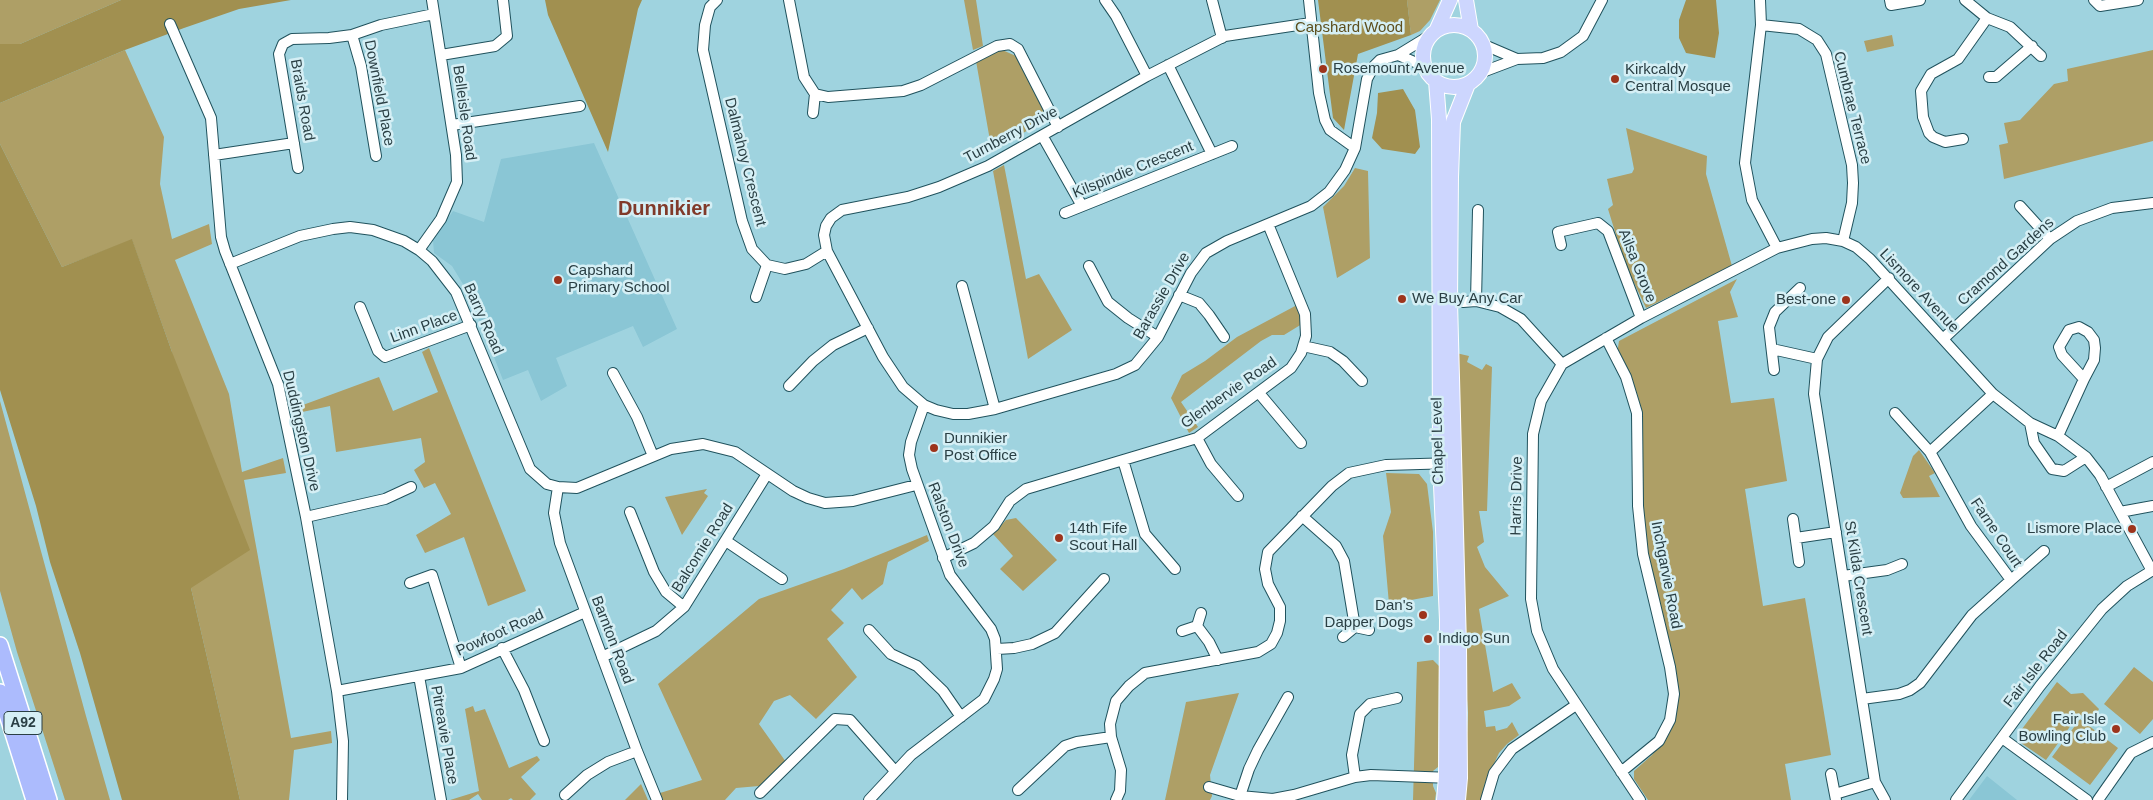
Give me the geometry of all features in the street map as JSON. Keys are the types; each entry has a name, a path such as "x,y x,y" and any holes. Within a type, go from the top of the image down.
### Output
{"highway":[{"name":"A92","path":"0,645 49,800"},
{"name":"A92","path":"0,692 34,800"}],"main road":[{"path":"1450,0 1424,46 1422,56 1424,66 1429,75 1436,82 1452,87 1468,84 1480,73 1484,64 1485,54 1482,44 1471,30 1466,0"},
{"path":"1433,33 1454,25 1471,30"},
{"name":"Chapel Level","path":"1436,82 1440,119 1447,463 1459,646 1460,778 1458,800"},
{"name":"Chapel Level","path":"1444,800 1446,778 1447,463 1451,177 1453,122 1468,84"}],"street":[{"name":"Belleisle Road","path":"419,250 441,219 457,182 452,124 432,0"},
{"path":"441,55 495,46 507,36 503,0"},
{"name":"Dalmahoy Crescent","path":"717,0 710,7 707,16 703,50 742,221 752,249 767,266"},
{"path":"789,0 804,77 815,94 813,113"},
{"path":"1105,0 1116,16 1147,76"},
{"path":"1212,0 1222,38"},
{"path":"1309,0 1319,93 1325,120 1330,130 1355,148"},
{"path":"1480,73 1517,59 1543,58 1561,52 1582,36 1602,0"},
{"path":"1760,0 1761,25 1745,163 1752,200 1777,248"},
{"path":"1890,0 1891,5 1920,0"},
{"path":"1966,0 1987,18 2010,27 2041,56"},
{"path":"2094,0 2100,6 2138,0"},
{"name":"Braids Road","path":"298,168 279,54 283,44 292,39 352,35 380,25 434,14"},
{"path":"1964,140 1944,142 1933,137 1922,117 1921,92 1931,74 1958,58 1987,18"},
{"name":"Turnberry Drive","path":"868,328 827,251 824,235 826,226 842,210 908,197 939,187 988,166 1043,137 1147,76 1222,38 1312,23"},
{"name":"Duddingston Drive","path":"170,24 211,118 221,237 278,384 306,517 337,691 343,742 342,800"},
{"name":"Cumbrae Terrace","path":"1761,25 1799,30 1817,40 1826,54 1852,164 1852,203 1843,242"},
{"name":"Barassie Drive","path":"868,328 897,380 910,394 924,405 953,414 995,409 1125,371 1143,357 1158,337 1179,295 1206,253 1217,246 1311,206 1329,192 1344,170 1355,148 1370,72 1380,60 1398,55 1433,33"},
{"name":"Downfield Place","path":"352,35 361,66 376,156"},
{"path":"815,94 828,97 904,91 921,85 980,53 997,46 1010,44 1018,49 1058,127"},
{"path":"1482,44 1517,59"},
{"path":"1989,77 1996,77 2032,46"},
{"path":"1398,55 1424,66"},
{"name":"Kilspindie Crescent","path":"1168,65 1212,154"},
{"path":"452,124 580,106"},
{"path":"1043,137 1082,206"},
{"path":"214,155 294,143"},
{"name":"Kilspindie Crescent","path":"1064,213 1232,146"},
{"name":"Cramond Gardens","path":"1943,339 2050,239 2077,221 2112,208 2153,203"},
{"path":"2020,206 2050,239"},
{"path":"1476,301 1478,210"},
{"name":"Ailsa Grove","path":"1561,245 1558,232 1598,223 1608,231 1641,318"},
{"name":"Glenbervie Road","path":"943,558 974,543 994,526 1010,501 1026,489 1197,438 1291,368 1303,346 1306,336 1306,314 1268,224"},
{"name":"Barry Road","path":"230,264 300,236 333,228 350,227 373,230 404,241 419,250 445,275 456,292 530,469 548,484 558,488"},
{"name":"Lismore Avenue","path":"1641,318 1777,248 1812,239 1826,238 1843,242 1856,248 1889,278 1993,394 2030,423 2058,436 2086,457 2106,487 2153,571"},
{"path":"756,297 767,266 785,269 806,264 827,251"},
{"path":"1089,266 1108,302 1128,318 1158,337"},
{"name":"St Kilda Crescent","path":"1885,800 1875,782 1814,394 1817,359 1828,337 1889,278"},
{"path":"962,286 995,409"},
{"path":"1774,370 1769,327 1775,312 1800,288"},
{"path":"1179,295 1199,303 1224,338"},
{"path":"1463,302 1476,301 1500,307 1520,319 1562,364 1641,318"},
{"name":"Linn Place","path":"360,307 378,352 385,357 471,325"},
{"path":"2058,436 2094,360 2094,340 2088,332 2079,327 2069,330 2059,347 2062,355 2084,379"},
{"path":"790,386 813,361 833,345 868,328"},
{"name":"Inchgarvie Road","path":"1606,338 1626,377 1638,413 1638,506 1643,554 1674,694 1670,720 1659,741 1621,772"},
{"path":"1303,346 1330,352 1343,361 1362,381"},
{"path":"1772,349 1817,359"},
{"name":"Harris Drive","path":"1562,364 1542,401 1533,434 1531,599 1537,631 1553,669 1640,800"},
{"path":"613,373 637,417 653,456"},
{"path":"1259,393 1301,443"},
{"path":"1930,452 1993,394"},
{"name":"Ralston Drive","path":"869,800 911,755 984,699 991,688 997,669 997,649 991,629 957,585 943,558 916,486 909,455 915,428 924,405"},
{"name":"Farne Court","path":"1862,699 1899,694 1920,684 1972,615 2011,580 1971,526 1930,452 1895,413"},
{"path":"2030,423 2034,442 2052,469 2064,471 2086,457"},
{"path":"1197,438 1211,464 1238,496"},
{"path":"558,488 577,488 589,485 671,449 703,444 735,452 800,494 825,503 854,501 916,486"},
{"path":"1123,460 1145,534 1175,569"},
{"path":"2106,487 2153,462"},
{"path":"1116,800 1120,791 1121,770 1110,737 1110,724 1116,701 1129,686 1145,673 1258,652 1271,644 1277,633 1280,621 1280,607 1268,584 1265,569 1268,552 1332,486 1349,472 1386,465 1447,463"},
{"name":"Balcomie Road","path":"602,657 656,631 684,607 767,474"},
{"path":"306,517 385,499 411,486"},
{"name":"Barnton Road","path":"558,488 554,513 560,543 636,751 657,800"},
{"path":"2120,512 2153,506"},
{"path":"630,512 654,572 666,592 684,607"},
{"path":"1302,516 1336,546 1344,561 1355,627"},
{"path":"1794,519 1799,562"},
{"path":"1796,538 1836,532"},
{"path":"726,541 782,579"},
{"path":"2011,580 2044,551"},
{"path":"1843,576 1887,570 1902,564"},
{"name":"Fair Isle Road","path":"1956,800 2040,686 2102,609 2127,586 2153,571"},
{"path":"410,583 432,575 461,668"},
{"path":"997,649 1032,644 1055,633 1104,579"},
{"name":"Powfoot Road","path":"337,691 461,668 585,612"},
{"path":"1197,626 1201,613"},
{"path":"1197,626 1209,642 1218,660"},
{"path":"1182,631 1197,626"},
{"path":"1355,627 1368,630"},
{"path":"1343,637 1355,627"},
{"path":"868,630 891,654 917,666 943,691 961,717"},
{"path":"502,648 524,690 544,741"},
{"name":"Pitreavie Place","path":"419,676 440,800"},
{"path":"1240,796 1255,757 1288,697"},
{"path":"1355,777 1352,755 1360,714 1370,704 1397,698"},
{"path":"1486,800 1494,773 1512,749 1576,705"},
{"path":"760,793 835,719 850,720 895,771"},
{"path":"1018,790 1065,746 1076,742 1110,737"},
{"path":"2002,738 2087,800"},
{"path":"2098,800 2131,753 2153,742"},
{"path":"565,795 608,762 636,751"},
{"path":"1832,774 1835,797 1875,782"},
{"path":"1209,787 1240,796 1273,798 1294,797 1355,777 1371,775 1460,778"}],"shaded area":[{"path":"0,0 121,0 20,44 0,44"},
{"path":"964,0 976,0 983,46 973,50"},
{"path":"1407,0 1440,0 1430,20 1420,31 1411,35"},
{"path":"1892,35 1894,46 1867,52 1864,41"},
{"path":"1000,49 1016,56 1048,114 1043,121 992,152 976,61"},
{"path":"125,50 164,137 160,184 172,239 209,224 212,244 175,260 229,394 242,472 283,458 286,473 244,480 291,738 331,731 332,743 294,750 289,800 240,800 191,588 172,352 132,240 62,267 0,144 0,103"},
{"path":"2153,50 2153,141 2004,179 1999,145 2008,143 2004,123 2020,120 2054,84 2068,81 2067,69"},
{"path":"1626,128 1707,156 1706,174 1732,266 1646,308 1625,264 1608,209 1613,205 1607,179 1632,173 1634,169"},
{"name":"Capshard Primary School","path":"594,143 677,329 643,347 633,326 556,358 567,386 541,401 528,370 503,380 469,294 452,266 434,253 433,240 453,211 484,222 501,159"},
{"path":"1004,165 1026,279 1039,274 1072,330 1028,359 993,171"},
{"path":"1355,168 1368,171 1370,258 1337,278 1323,207 1344,186"},
{"path":"1737,279 1730,292 1738,317 1718,321 1731,403 1774,398 1787,481 1745,489 1763,606 1805,598 1831,755 1785,764 1791,800 1648,800 1634,779 1634,771 1652,755 1668,735 1676,714 1679,689 1645,549 1642,519 1642,428 1638,396 1617,354 1619,341"},
{"path":"1297,305 1302,324 1284,335 1272,335 1261,341 1181,402 1198,427 1189,433 1171,398 1182,375 1205,361 1237,337"},
{"path":"429,348 526,591 488,606 464,537 425,553 416,535 451,514 435,483 424,488 414,470 425,462 421,438 336,452 330,406 293,414 292,409 379,377 393,411 438,392 422,352"},
{"path":"1456,353 1469,356 1467,362 1482,370 1486,364 1492,367 1487,511 1479,511 1484,542 1477,547 1485,567 1509,596 1479,609 1493,692 1512,683 1521,698 1509,706 1484,711 1486,727 1495,726 1496,731 1507,728 1512,722 1519,735 1499,753 1485,783 1481,800 1464,800 1468,713 1463,645 1459,405"},
{"path":"0,401 110,800 65,800 17,652 0,591"},
{"path":"1919,450 1935,473 1929,476 1940,497 1903,498 1900,493 1913,456"},
{"path":"1386,473 1419,474 1427,484 1433,532 1433,596 1389,604 1383,536 1391,512"},
{"path":"707,489 704,493 708,496 682,535 665,497"},
{"path":"1016,518 1057,560 1023,591 1000,569 1013,556 993,534 1006,520"},
{"path":"927,535 929,541 888,562 883,584 862,600 852,588 831,610 844,623 827,639 857,677 816,719 790,695 774,701 759,724 786,762 759,786 736,788 725,800 663,800 660,793 702,780 658,684 759,599 844,569"},
{"path":"1433,660 1439,666 1438,767 1433,771 1435,800 1413,800 1417,662"},
{"path":"2134,667 2153,682 2153,719 2140,734 2104,704"},
{"path":"2057,682 2071,694 2083,693 2099,709 2092,722 2079,714 2046,760 2021,743 2022,729"},
{"path":"1239,693 1210,775 1212,796 1210,800 1165,800 1186,702"},
{"path":"473,706 475,712 485,709 509,768 537,756 540,760 521,777 536,794 530,800 513,800 511,798 508,800 482,800 478,794 469,800 450,800 479,791 465,709"},
{"path":"2080,719 2118,748 2090,785 2052,757"},
{"path":"1987,776 2017,800 1969,800"},
{"path":"641,784 648,800 625,800"}],"green space":[{"path":"121,0 291,0 239,9 184,28 125,50 0,103 0,44 20,44"},
{"path":"545,0 642,0 638,9 608,152 548,15"},
{"name":"Capshard Wood","path":"1318,0 1407,0 1411,35 1358,54 1344,130 1333,118"},
{"path":"1686,0 1716,0 1719,33 1715,58 1686,53 1679,38 1679,20"},
{"path":"1403,89 1415,110 1420,147 1415,154 1382,149 1372,138 1377,113 1378,93"},
{"path":"0,144 62,267 132,239 172,352 250,550 191,588 240,800 122,800 80,653 50,562 36,506 0,390"}],"place":[{"name":"Rosemount Avenue","path":"1323,69"},
{"name":"Kirkcaldy Central Mosque","path":"1615,79"},
{"name":"Capshard Primary School","path":"558,280"},
{"name":"We Buy Any Car","path":"1402,299"},
{"name":"Best-one","path":"1846,300"},
{"name":"Dunnikier Post Office","path":"934,448"},
{"name":"Lismore Place","path":"2132,529"},
{"name":"14th Fife Scout Hall","path":"1059,538"},
{"name":"Dan's Dapper Dogs","path":"1423,615"},
{"name":"Indigo Sun","path":"1428,639"},
{"name":"Fair Isle Bowling Club","path":"2116,729"}],"district":[{"name":"Dunnikier","path":"664,209"}]}
